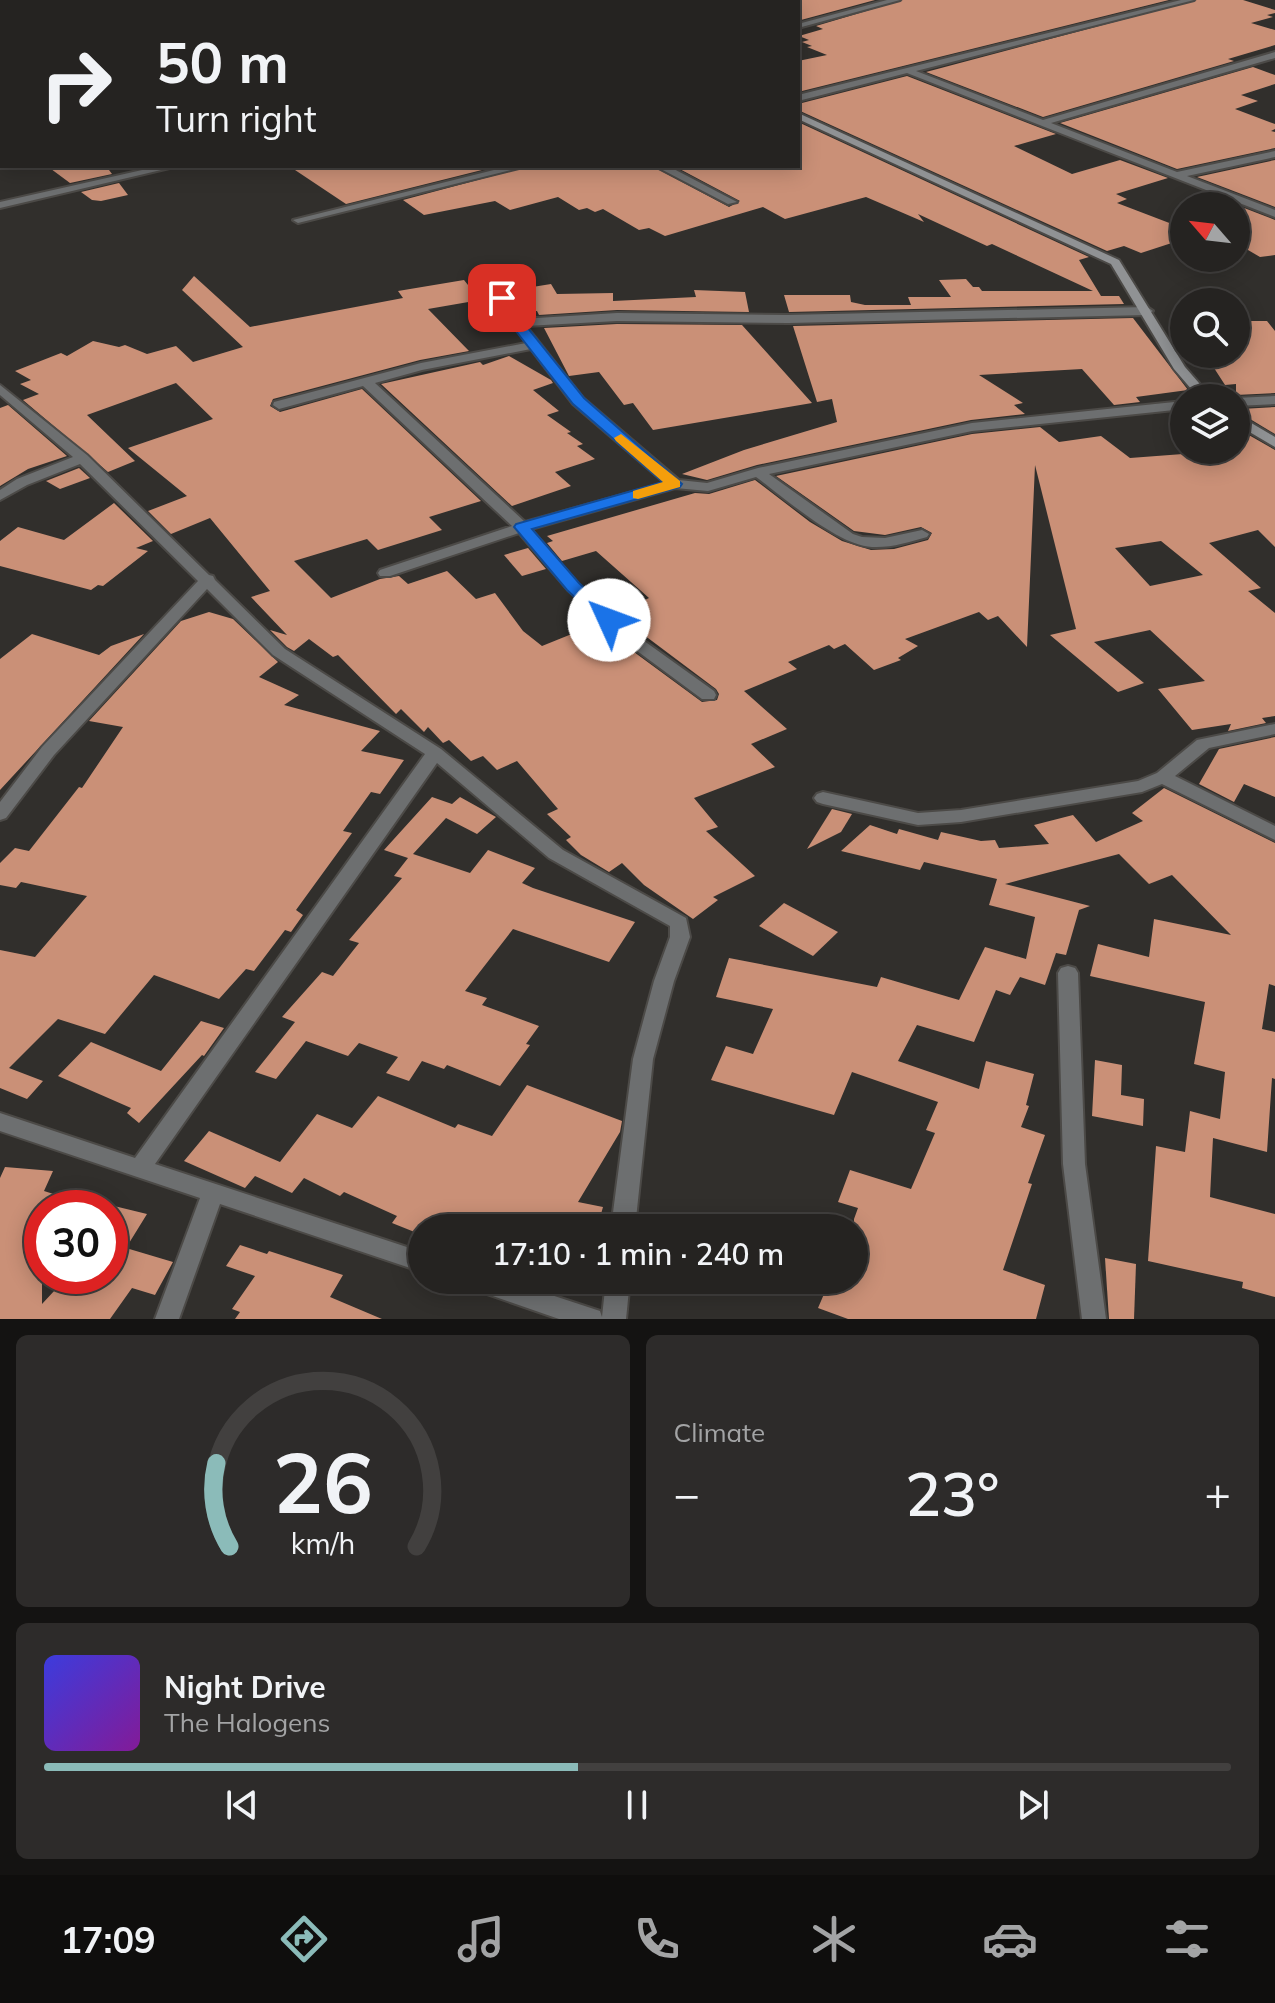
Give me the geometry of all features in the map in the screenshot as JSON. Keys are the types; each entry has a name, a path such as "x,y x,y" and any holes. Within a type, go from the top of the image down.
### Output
{"street":[{"path":"800,25 896,0"},
{"path":"800,97 1190,0"},
{"path":"1043,123 1275,55"},
{"path":"906,70 1275,214"},
{"path":"800,117 1115,262 1182,374 1192,384"},
{"path":"1177,175 1275,154"},
{"path":"0,205 164,168"},
{"path":"298,220 514,168"},
{"path":"664,168 732,202"},
{"path":"502,298 517,323 578,401 675,484"},
{"path":"517,323 617,317 788,319 1147,311"},
{"path":"279,405 468,356 534,345"},
{"path":"367,383 522,527 573,587 627,636 708,695"},
{"path":"0,389 82,458 279,652 435,753 556,854 679,923 680,937 664,981 643,1059 625,1214"},
{"path":"1250,401 1275,400"},
{"path":"385,573 522,527 675,484 699,488 758,472 972,427 1170,406"},
{"path":"1250,427 1275,443"},
{"path":"0,496 22,482 82,458"},
{"path":"758,472 862,544 878,545 922,534"},
{"path":"0,814 6,796 208,579"},
{"path":"823,798 918,819 947,817 1142,786 1163,777 1203,744 1275,729"},
{"path":"141,1167 435,753"},
{"path":"1163,777 1275,834"},
{"path":"1068,973 1074,1164 1094,1319"},
{"path":"0,1122 408,1257"},
{"path":"167,1319 213,1192"},
{"path":"517,1294 591,1319"},
{"path":"614,1319 617,1294"}],"building":[{"path":"800,0 875,0 801,20"},
{"path":"903,0 1169,0 800,92 800,61 827,55 802,42 809,40 800,36 823,29 816,26"},
{"path":"1197,0 1243,0 1275,10 1275,13 1267,15 1273,17 1251,23 1275,30 1275,45 1228,59 1234,61 1043,117 926,72"},
{"path":"1253,67 1275,75 1275,84 1241,95 1258,101 1235,109 1275,124 1275,129 1271,131 1275,132 1275,148 1177,169 1060,123"},
{"path":"907,76 1056,134 1014,146 1072,174 1120,160 1168,178 1116,194 1127,199 1117,203 1170,223 1170,244 1141,253 1124,246 1107,251 800,111 800,103"},
{"path":"800,123 1089,257 1079,260 1101,296 1119,296 1124,304 789,312 784,295 850,295 851,302 865,305 911,305 908,297 951,297 939,280 966,279 982,291 1093,291 992,244 987,246 918,214 924,222 866,197 785,219 763,207 665,236 649,228 639,230 603,209 595,212 587,208 579,210 558,197 510,210 495,201 424,215 403,200 523,168 656,168 729,207 740,201 678,168 800,168"},
{"path":"1275,160 1275,207 1250,197 1250,192 1236,192 1197,177"},
{"path":"50,168 108,168 112,174 70,183"},
{"path":"292,168 490,168 346,204"},
{"path":"119,183 128,195 101,201 92,200 81,192"},
{"path":"1250,210 1275,220 1275,255 1260,257 1250,251"},
{"path":"194,276 250,327 403,298 398,291 464,280 480,300 428,309 469,351 420,360 273,399 270,406 280,412 362,389 481,501 429,517 442,530 378,550 367,539 294,561 331,598 380,579 399,576 408,584 447,571 476,599 495,593 523,631 542,646 599,623 702,702 717,700 719,694 716,689 616,614 649,598 596,551 562,561 547,543 553,541 547,536 695,493 709,494 755,480 810,522 842,541 871,550 894,549 928,540 932,533 921,527 885,535 854,531 776,476 972,434 1040,427 1059,442 1101,436 1130,458 1170,455 1170,464 1250,464 1250,436 1275,450 1275,547 1258,530 1209,543 1261,588 1248,591 1275,613 1275,716 1262,718 1266,723 1228,731 1231,724 1192,730 1158,689 1205,681 1150,630 1094,642 1144,683 1118,692 1050,635 1076,629 1035,465 1027,647 998,616 988,620 979,612 905,639 918,646 898,658 901,660 874,670 845,644 834,649 829,645 788,662 797,669 744,691 787,729 751,744 775,767 694,798 718,827 706,831 755,876 713,897 718,900 693,919 644,885 622,863 609,872 581,855 566,840 571,837 547,814 558,809 517,761 497,770 483,756 471,761 449,740 443,743 428,727 424,732 401,709 396,714 338,655 333,657 309,639 294,651 287,647 270,630 287,635 251,597 270,591 210,518 171,534 148,511 187,496 128,448 213,419 176,383 87,415 135,461 108,472 23,400 39,394 20,384 31,380 15,371 61,353 67,356 93,341 119,347 125,345 147,354 176,346 193,362 243,347 182,290","holes":["1161,541 1203,575 1150,586 1115,548"]},
{"path":"551,284 557,294 613,293 613,301 696,297 694,290 745,292 749,312 617,310 539,315 537,311 526,312 520,289"},
{"path":"1133,318 1183,384 1170,384 1170,392 1136,397 1140,402 1114,405 1082,369 979,375 1023,403 1014,405 1025,414 971,420 757,465 707,480 682,474 744,450 837,422 832,399 817,402 793,326"},
{"path":"1250,321 1267,321 1275,331 1275,393 1250,394 1250,384 1224,384 1214,368 1250,368"},
{"path":"617,324 742,325 812,403 653,430 633,403 624,405 599,372 569,376 544,328"},
{"path":"509,356 551,380 553,383 533,390 559,411 547,415 571,432 567,433 583,444 577,446 595,459 555,472 571,486 512,506 381,384 480,362 483,365"},
{"path":"8,405 67,456 28,469 0,486 0,408"},
{"path":"1275,407 1275,434 1250,419 1250,408"},
{"path":"79,468 90,478 60,489 46,481"},
{"path":"114,503 153,541 136,548 148,551 103,586 98,585 91,590 0,566 0,541 18,527 64,540"},
{"path":"528,548 546,569 522,576 504,555"},
{"path":"209,612 233,619 278,662 259,677 299,695 284,705 380,731 361,751 404,760 380,794 371,792 343,831 352,833 296,910 303,915 291,932 285,930 254,971 246,969 219,999 154,975 105,1034 58,1019 9,1068 43,1081 27,1099 0,1088 0,950 35,957 87,896 21,882 16,888 0,885 0,863 15,848 29,851 79,787 82,788 123,727 89,721 181,621"},
{"path":"32,634 99,655 111,646 144,634 0,790 0,659"},
{"path":"1275,737 1275,797 1244,784 1234,802 1199,784 1219,749"},
{"path":"1164,788 1275,843 1275,986 1269,984 1262,1029 1275,1032 1275,1079 1272,1078 1267,1152 1213,1138 1210,1197 1275,1214 1275,1297 1242,1288 1243,1282 1148,1261 1156,1146 1185,1152 1190,1111 1220,1119 1225,1072 1194,1064 1205,1002 1090,976 1098,944 1149,957 1154,919 1231,935 1172,875 1149,884 1119,854 1005,884 1090,906 1079,910 1066,955 1056,953 1045,985 1020,977 1010,995 996,990 974,1042 917,1025 898,1061 979,1089 986,1061 1034,1074 1026,1105 1029,1106 1021,1127 1045,1135 1003,1270 1045,1285 1036,1319 848,1319 818,1308 824,1294 868,1294 868,1214 856,1214 858,1208 838,1202 850,1170 911,1189 935,1133 926,1130 938,1102 852,1072 834,1115 711,1080 726,1046 753,1054 773,1009 716,997 729,958 877,987 881,977 959,1000 985,947 1026,959 1035,917 989,905 997,879 924,862 920,870 841,851 870,825 897,834 899,829 938,840 941,832 981,841 995,840 999,848 1049,844 1034,825 1073,815 1096,842 1143,821 1132,813"},
{"path":"432,797 452,804 460,797 496,817 477,834 446,818 413,854 470,873 488,850 535,868 522,883 635,922 609,962 513,929 465,991 487,998 482,1005 539,1026 526,1044 530,1045 500,1086 447,1065 444,1069 422,1061 409,1081 386,1073 398,1057 359,1043 348,1056 306,1041 276,1079 255,1072 295,1022 282,1017 322,972 333,976 359,943 349,940 402,878 394,876 408,858 384,850"},
{"path":"832,809 852,814 841,832 807,849"},
{"path":"784,903 838,932 813,956 759,926"},
{"path":"201,1021 224,1028 204,1056 139,1123 127,1113 131,1108 58,1076 91,1042 161,1071"},
{"path":"1095,1060 1122,1065 1121,1095 1144,1099 1143,1126 1092,1116"},
{"path":"527,1085 622,1121 620,1132 578,1202 603,1207 601,1214 408,1214 408,1229 392,1223 397,1216 344,1192 340,1196 304,1178 292,1193 255,1176 245,1188 184,1161 209,1131 280,1162 317,1114 352,1128 378,1096 455,1128 458,1124 492,1136"},
{"path":"5,1167 53,1171 44,1190 24,1190 24,1294 42,1294 42,1304 51,1294 128,1294 110,1319 0,1319 0,1178"},
{"path":"128,1209 147,1214 128,1245"},
{"path":"240,1245 343,1275 330,1297 382,1319 235,1319 240,1312 232,1309 255,1276 226,1266"},
{"path":"128,1249 173,1262 155,1295 132,1288 128,1294"},
{"path":"1105,1258 1136,1264 1134,1319 1109,1319"}],"slow traffic":[{"path":"621,438 675,484 638,494"}],"route":[{"path":"502,298 517,323 578,401 675,484 522,527 573,587 609,620"}]}
